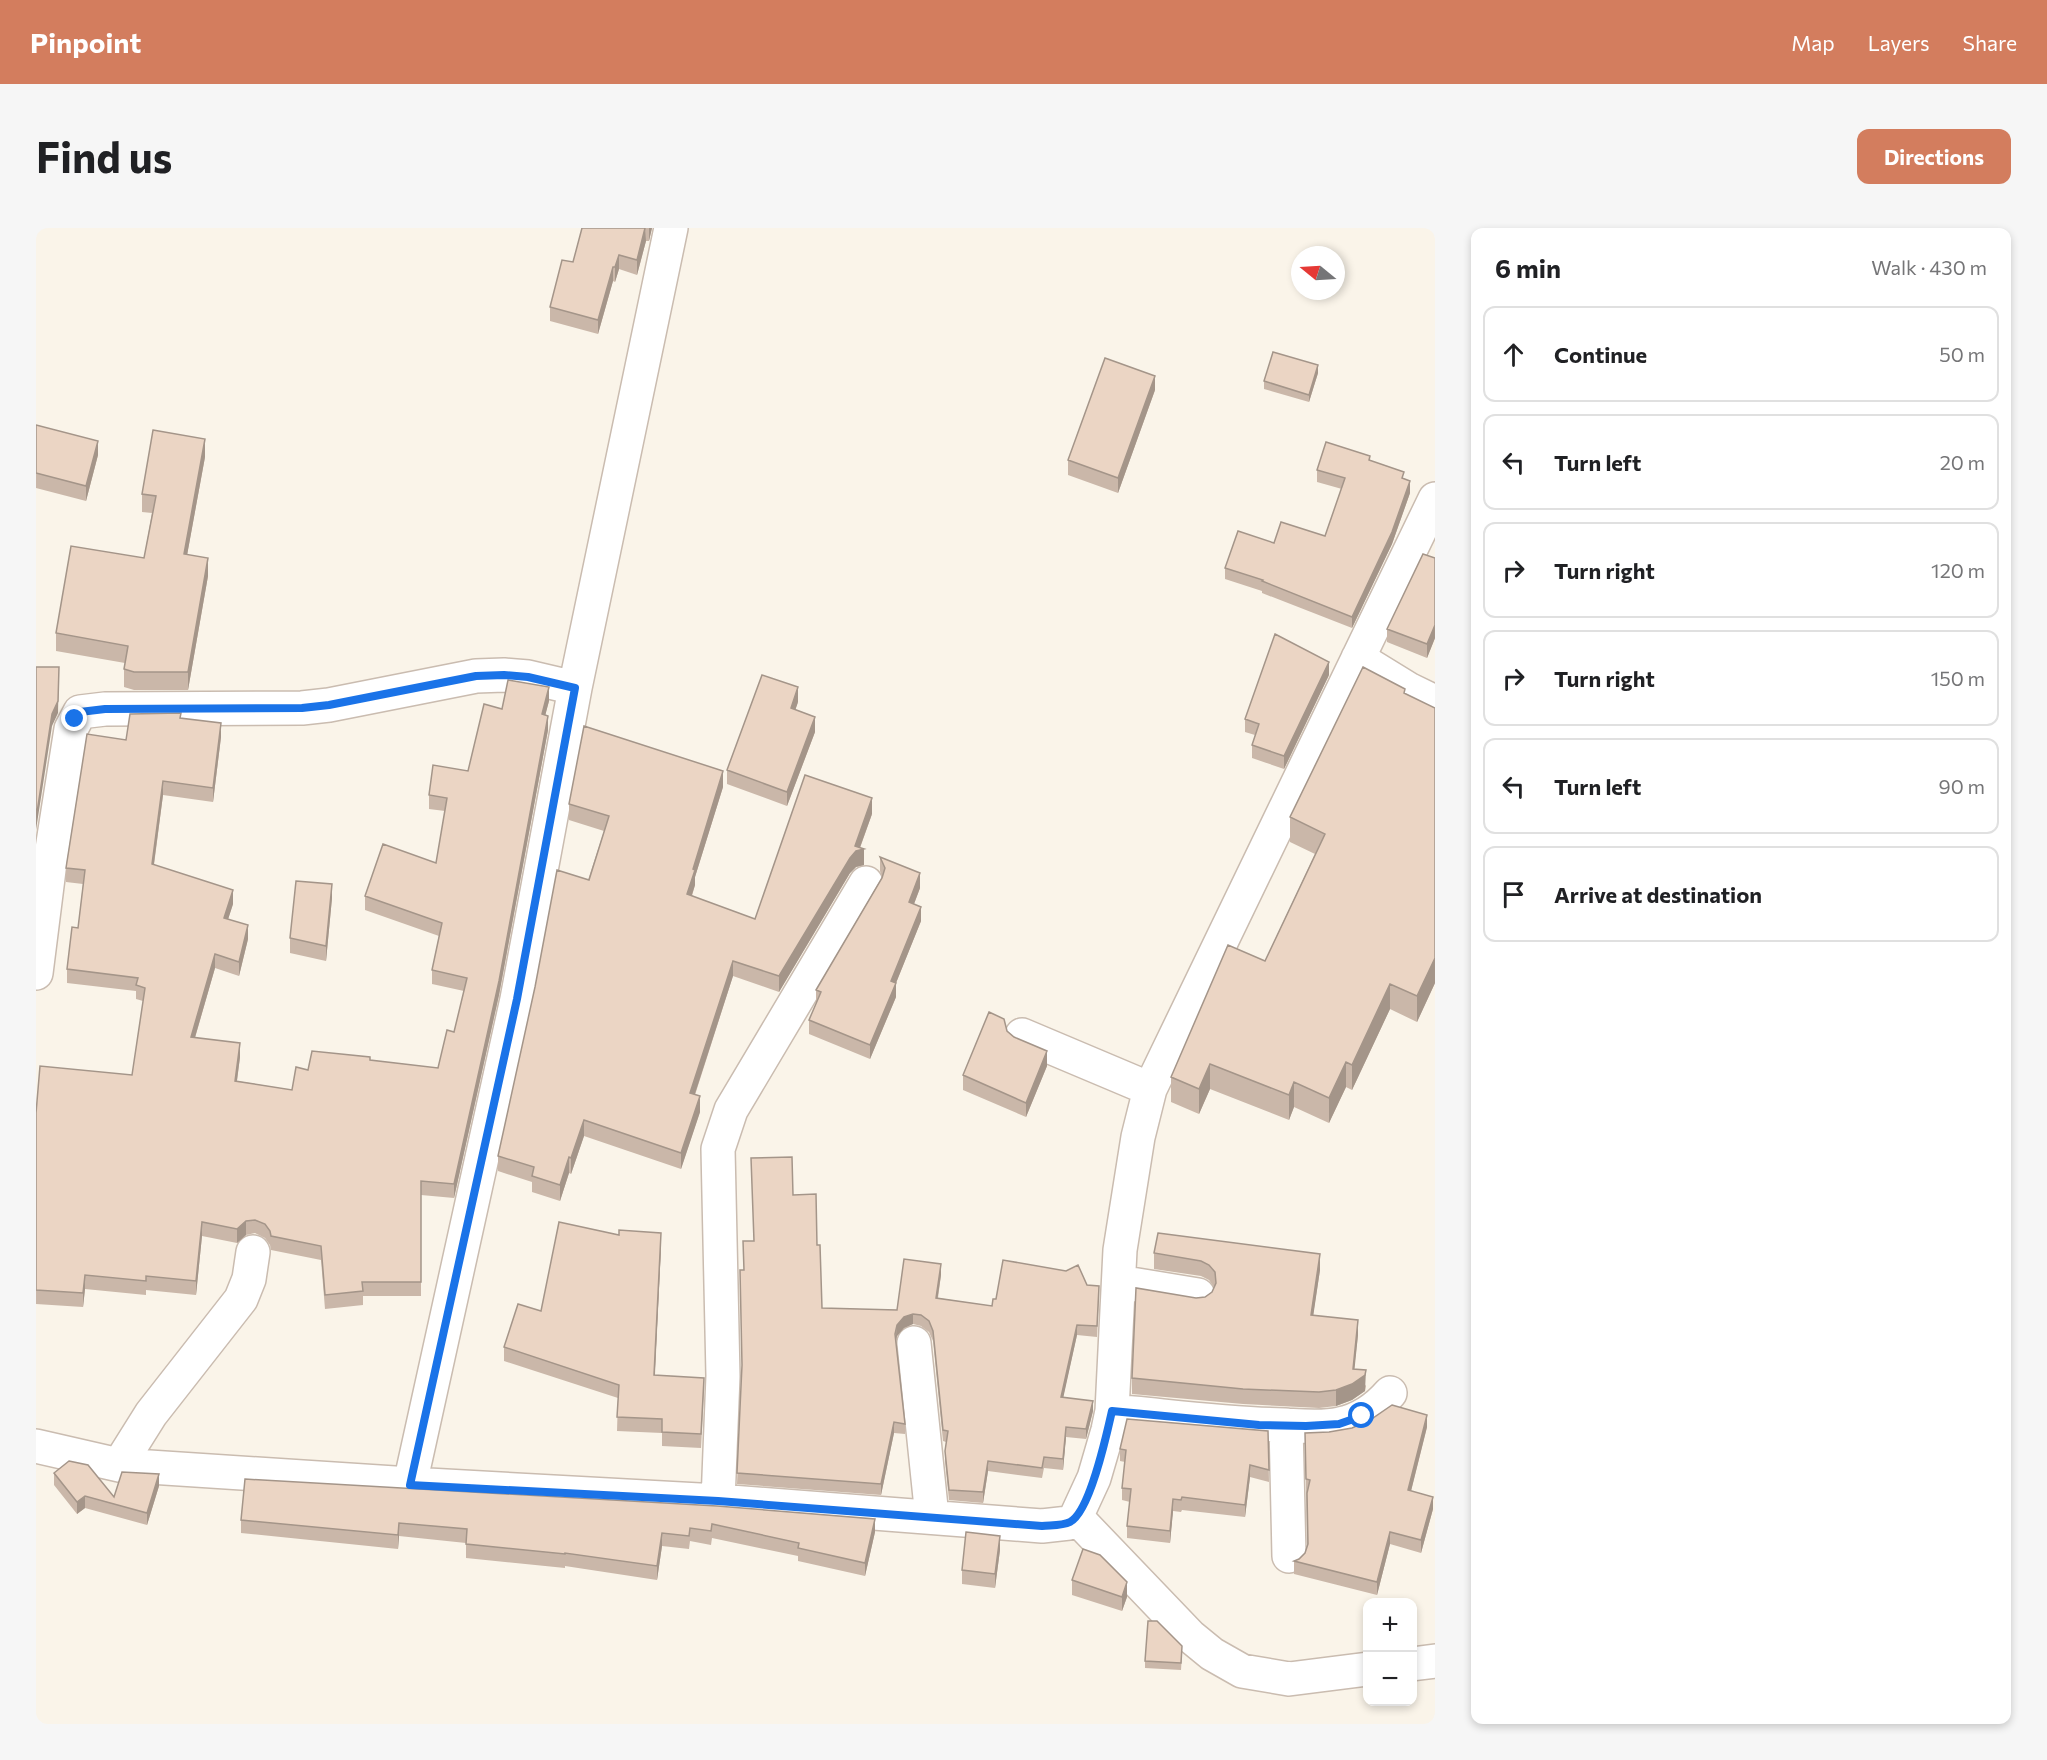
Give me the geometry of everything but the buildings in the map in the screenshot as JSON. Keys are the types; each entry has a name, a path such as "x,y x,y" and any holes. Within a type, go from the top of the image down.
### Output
{"street":[{"path":"410,1485 517,999 575,688 671,228"},
{"path":"36,1446 119,1465 410,1485 718,1501 1042,1526 1069,1523 1076,1517 1094,1478 1112,1411 1120,1250 1138,1137 1150,1089 1435,499"},
{"path":"1358,658 1410,690 1435,702"},
{"path":"36,973 43,863 71,729 80,712 105,709 302,708 329,705 486,675 528,677 575,688"},
{"path":"718,1501 723,1376 718,1149 730,1110 866,883"},
{"path":"1022,1035 1150,1089"},
{"path":"119,1465 151,1414 240,1299 249,1279 253,1252"},
{"path":"1119,1282 1198,1295"},
{"path":"914,1343 932,1517"},
{"path":"1112,1411 1259,1425 1339,1424 1362,1416 1383,1402 1390,1393"},
{"path":"1286,1425 1288,1556"},
{"path":"1076,1517 1190,1636 1212,1654 1242,1671 1289,1679 1363,1670"},
{"path":"1417,1663 1435,1661"}],"route":[{"path":"75,719 80,712 105,709 302,708 329,705 476,676 528,677 575,688 517,999 410,1485 718,1501 1042,1526 1069,1523 1076,1517 1085,1502 1094,1478 1112,1411 1259,1425 1306,1426 1339,1424 1362,1416"}]}
